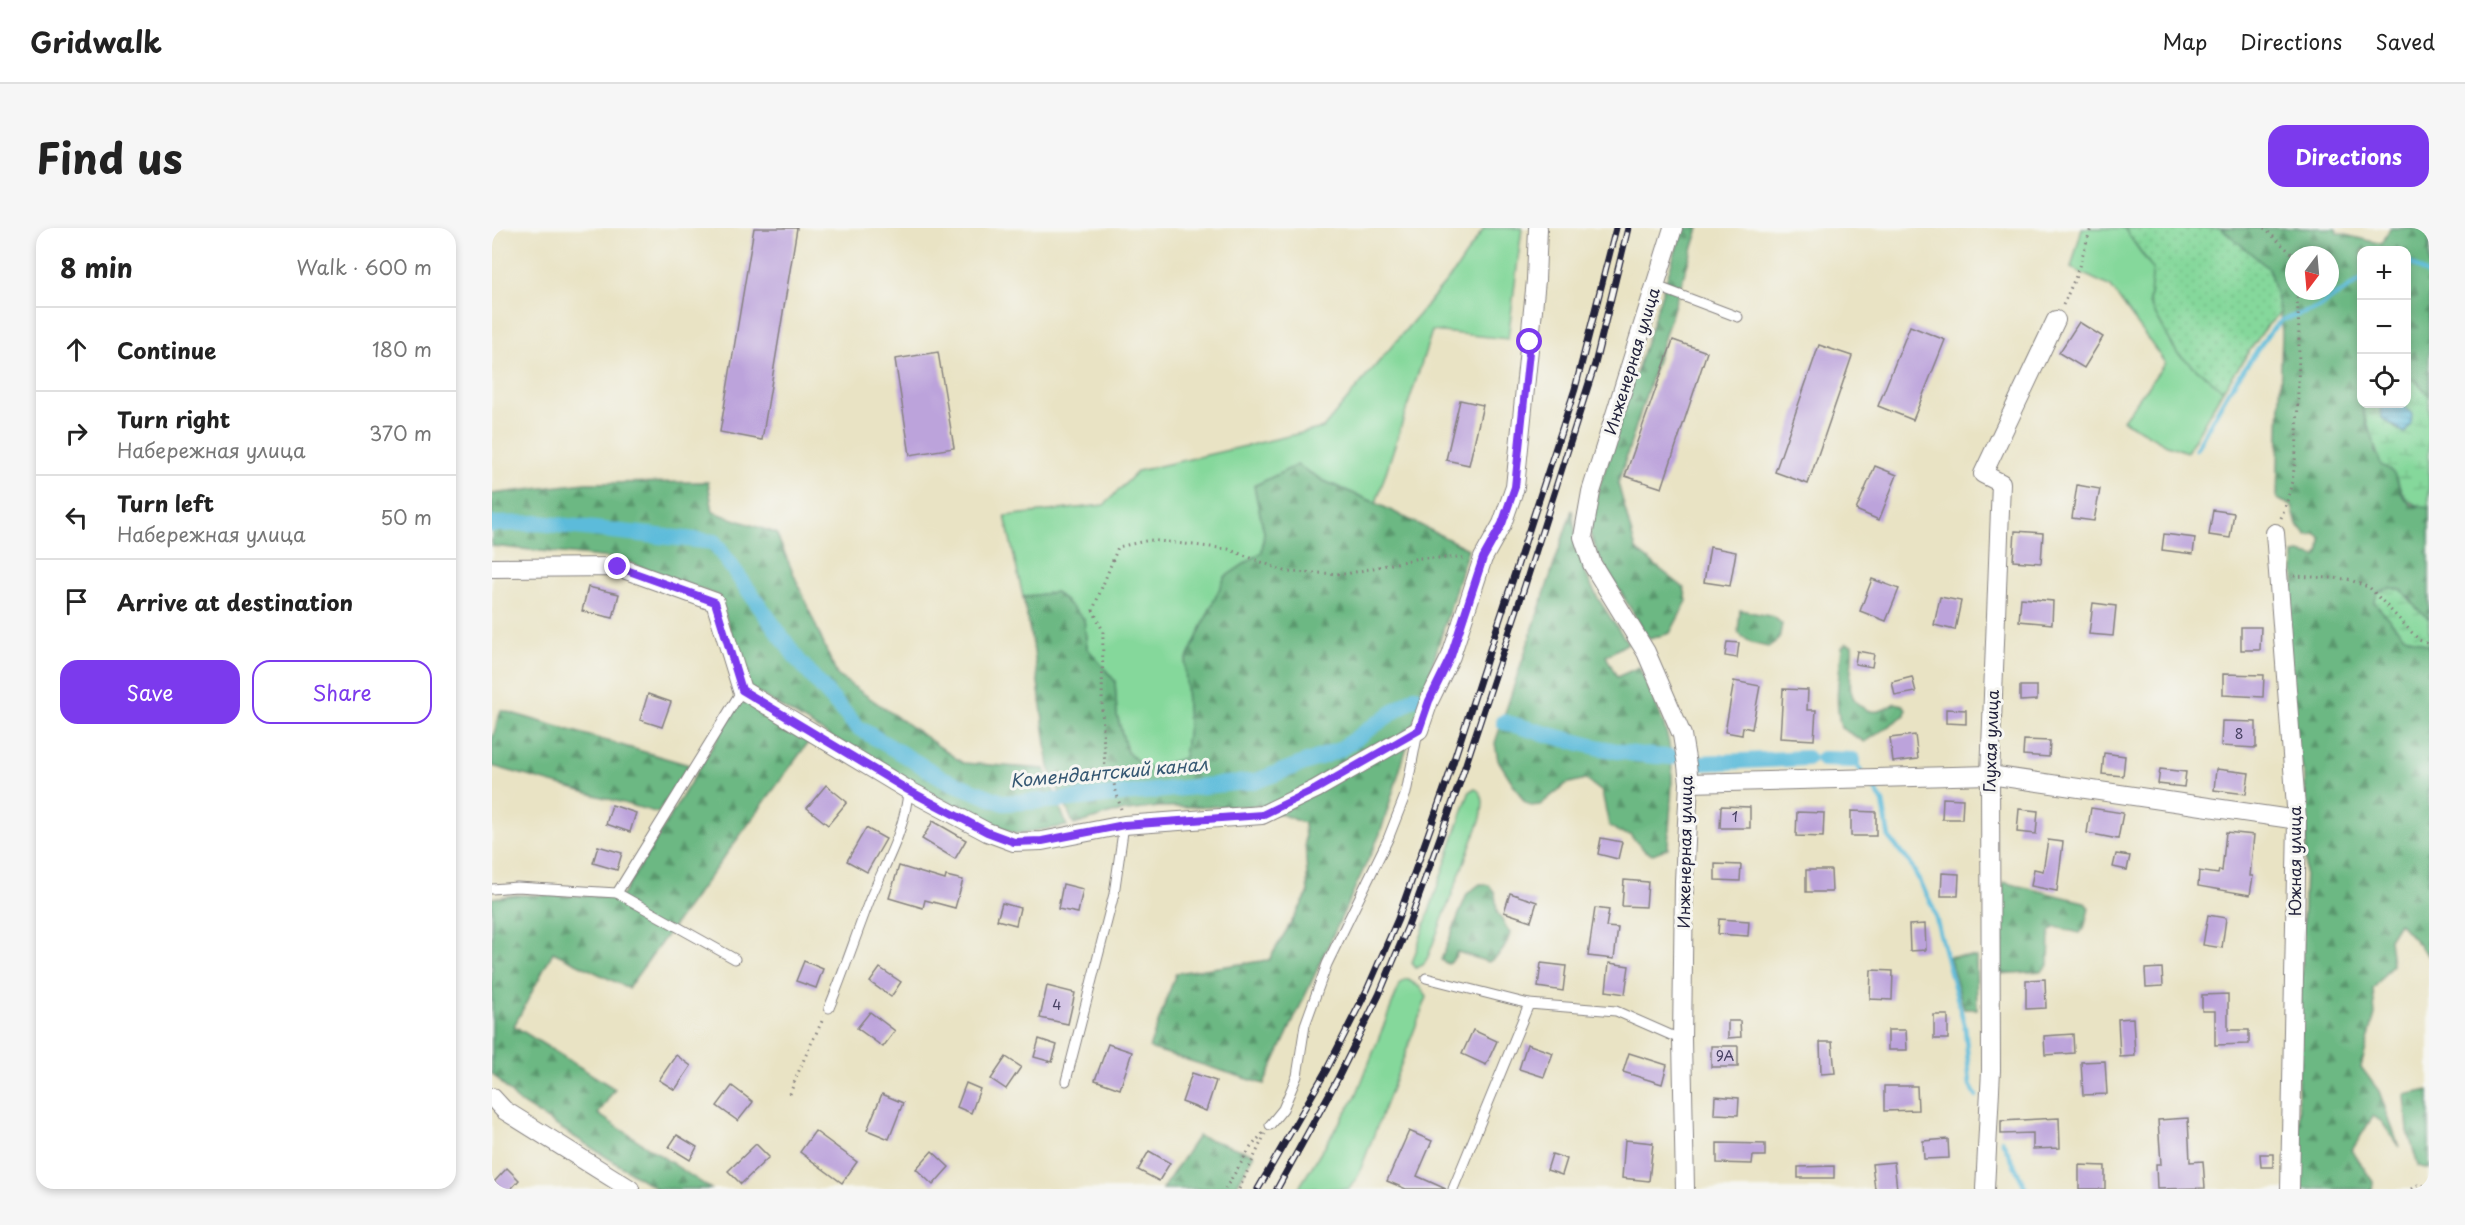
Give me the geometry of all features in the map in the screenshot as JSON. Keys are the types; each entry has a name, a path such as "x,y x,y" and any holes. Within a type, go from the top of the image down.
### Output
{"street":[{"path":"492,568 618,567 715,602 742,690 908,790 987,832 1014,842 1042,841 1124,825 1262,815 1316,789 1419,730 1429,701 1451,656 1483,558 1502,524 1515,487 1536,280 1538,228"},
{"name":"Инженерная улица","path":"1673,228 1591,492 1583,537 1592,564 1646,652 1682,735 1689,783 1684,882 1682,1040 1685,1189"},
{"name":"Глухая улица","path":"1985,1189 1991,1070 1990,776 2001,483 1983,474 2056,320"},
{"name":"Южная улица","path":"2275,533 2297,820 2290,1189"},
{"path":"1689,783 1990,776 2297,820"},
{"path":"496,1108 630,1189"}],"lane":[{"path":"1656,286 1738,317"},
{"path":"617,893 742,690"},
{"path":"1270,1125 1283,1109 1297,1076 1305,1025 1327,964 1388,839 1402,802 1419,730"},
{"path":"829,1008 901,826 907,808 908,790"},
{"path":"1066,1081 1114,894 1124,825"},
{"path":"492,889 517,887 617,893 735,959"},
{"path":"1426,978 1529,1004 1616,1011 1682,1040"},
{"path":"1454,1189 1529,1004"}],"path":[{"path":"2056,320 2076,276 2091,228"},
{"path":"2264,228 2285,248"},
{"path":"2275,533 2291,493 2297,450 2299,315 2297,300"},
{"path":"1124,825 1120,800 1112,777 1105,769 1102,710 1103,631 1093,610 1118,547 1150,540 1228,549 1287,572 1346,574 1419,558 1483,558"},
{"path":"2278,575 2348,579 2370,588 2419,640 2429,644"},
{"path":"790,1094 798,1072 829,1008"},
{"path":"1225,1189 1251,1147 1270,1125"},
{"path":"1239,1189 1270,1125"},
{"path":"2412,1189 2418,1185 2429,1186"}],"green space":[{"path":"1484,228 1522,228 1508,339 1432,331 1376,503 1324,481 1297,465 1254,486 1264,532 1262,552 1225,577 1185,663 1188,726 1184,759 1147,769 1127,752 1117,715 1115,681 1087,648 1084,619 1056,592 1023,597 1005,516 1104,505 1138,471 1323,428 1456,270"},
{"path":"1683,228 1699,228 1618,483 1636,550 1684,588 1687,601 1670,633 1649,639 1598,555 1590,534 1597,494"},
{"path":"2082,228 2124,228 2153,270 2149,303 2177,353 2223,390 2187,452 2167,445 2123,420 2165,363 2111,287 2071,268"},
{"path":"2124,228 2221,228 2269,269 2280,313 2266,327 2223,390 2177,353 2149,303 2153,269"},
{"path":"2221,228 2336,228 2337,233 2382,244 2390,228 2429,228 2429,396 2416,380 2411,379 2411,246 2357,246 2357,408 2362,408 2367,426 2374,438 2375,452 2396,476 2402,495 2411,505 2429,508 2429,619 2416,608 2409,596 2374,602 2403,635 2429,646 2429,956 2399,923 2389,939 2392,965 2373,989 2375,1014 2361,1067 2379,1091 2399,1147 2382,1122 2373,1116 2352,1150 2373,1182 2372,1189 2300,1189 2298,1081 2306,838 2305,777 2289,723 2288,586 2294,585 2294,554 2317,557 2321,538 2316,534 2307,535 2297,525 2292,506 2277,499 2282,332 2280,313 2269,269"},
{"path":"2411,380 2415,380 2429,396 2429,508 2416,505 2408,500 2395,476 2381,465 2363,408 2384,408 2391,424 2406,432 2412,413 2404,408 2411,408"},
{"path":"1297,465 1324,481 1376,503 1468,549 1380,834 1264,1084 1149,1048 1176,973 1269,960 1308,894 1304,823 1259,806 1159,807 1112,813 1074,825 1049,767 1034,651 1023,597 1056,592 1084,619 1087,648 1115,681 1117,715 1127,752 1147,769 1184,758 1188,726 1185,663 1225,577 1262,552 1264,532 1254,486"},
{"path":"708,482 713,512 776,533 837,675 963,763 1045,769 1067,826 1015,834 910,784 748,687 719,596 620,559 492,546 492,494 585,483"},
{"path":"1572,510 1586,574 1600,601 1628,643 1606,656 1617,677 1639,667 1668,739 1672,774 1668,848 1653,854 1645,851 1630,835 1620,833 1609,825 1602,792 1585,779 1566,784 1540,805 1531,806 1524,801 1498,760 1495,743"},
{"path":"2390,588 2402,590 2416,608 2429,619 2429,646 2403,635 2374,602 2378,592"},
{"path":"1740,610 1774,617 1782,624 1779,639 1768,647 1751,643 1738,633"},
{"path":"1846,643 1852,645 1850,680 1853,697 1857,703 1873,711 1884,709 1895,703 1903,705 1906,710 1905,715 1865,742 1841,728 1839,718 1837,698 1842,647"},
{"path":"741,699 810,740 628,988 553,952 514,1026 615,1089 598,1114 711,1189 657,1189 519,1102 492,1073 492,898 516,895 622,896"},
{"path":"501,710 689,765 658,813 492,766 492,740"},
{"path":"1475,788 1482,798 1481,818 1428,957 1423,965 1416,968 1412,963 1465,804 1470,791"},
{"path":"2003,882 2084,902 2089,908 2084,929 2079,933 2056,927 2050,932 2049,963 2042,971 1999,974"},
{"path":"1480,884 1489,885 1495,893 1497,912 1510,933 1507,943 1500,954 1488,962 1458,952 1448,964 1441,960 1467,894"},
{"path":"1949,956 1976,957 1977,1009 1964,1009"},
{"path":"1407,979 1421,988 1427,997 1358,1176 1349,1189 1298,1189 1356,1096 1400,984"},
{"path":"2429,1090 2429,1169 2418,1166 2408,1131 2405,1095"},
{"path":"1198,1136 1254,1154 1235,1189 1162,1189"}],"water":[{"path":"2382,408 2405,408 2412,413 2411,423 2405,433 2382,418 2380,410"}],"building":[{"path":"754,228 797,228 762,440 720,432"},
{"path":"2079,322 2103,337 2084,368 2059,353"},
{"path":"1910,326 1945,340 1913,420 1878,406"},
{"path":"1673,340 1707,352 1662,488 1625,476"},
{"path":"1819,345 1852,356 1808,484 1775,472"},
{"path":"938,352 954,448 910,455 895,359"},
{"path":"1460,400 1483,405 1469,465 1446,460"},
{"path":"1875,466 1897,475 1879,520 1856,510"},
{"path":"2077,485 2100,489 2094,521 2072,518"},
{"path":"2213,510 2234,513 2230,538 2209,535"},
{"path":"2015,531 2043,533 2041,563 2013,561"},
{"path":"2164,534 2195,538 2193,554 2162,550"},
{"path":"1710,547 1736,552 1730,586 1704,582"},
{"path":"1872,579 1899,589 1886,621 1860,611"},
{"path":"588,587 619,594 613,618 582,611"},
{"path":"1940,597 1961,601 1955,630 1934,625"},
{"path":"2021,598 2053,601 2052,624 2019,621"},
{"path":"2093,603 2116,606 2113,636 2089,634"},
{"path":"2241,627 2261,627 2260,650 2241,650"},
{"path":"1727,642 1739,643 1737,658 1725,656"},
{"path":"1857,651 1874,654 1872,667 1855,664"},
{"path":"2223,674 2264,675 2263,697 2223,695"},
{"path":"1912,677 1916,692 1895,696 1892,682"},
{"path":"1734,681 1760,686 1752,729 1743,727 1742,735 1725,732"},
{"path":"2020,686 2037,686 2037,700 2020,701"},
{"path":"1783,689 1808,690 1807,710 1816,710 1814,740 1780,738"},
{"path":"648,694 671,702 662,727 640,720"},
{"path":"1946,709 1966,710 1966,724 1946,723"},
{"path":"2222,721 2256,722 2256,748 2221,746"},
{"path":"1915,735 1918,759 1893,762 1890,738"},
{"path":"2024,740 2050,741 2049,757 2023,755"},
{"path":"2104,753 2125,756 2123,776 2102,774"},
{"path":"2160,769 2186,772 2184,787 2158,784"},
{"path":"2216,769 2249,773 2246,794 2214,790"},
{"path":"826,785 847,802 828,825 807,808"},
{"path":"1943,798 1963,799 1962,819 1942,819"},
{"path":"612,805 636,813 630,832 606,824"},
{"path":"1721,806 1750,807 1750,828 1720,828"},
{"path":"2091,808 2123,813 2118,839 2087,833"},
{"path":"2019,809 2038,811 2036,834 2017,832"},
{"path":"1851,811 1876,812 1876,836 1851,836"},
{"path":"1797,812 1824,813 1823,837 1796,836"},
{"path":"933,821 966,840 955,859 922,839"},
{"path":"866,828 886,839 867,872 847,861"},
{"path":"2226,832 2254,835 2250,895 2198,886 2199,871 2218,874 2219,870 2222,871"},
{"path":"1601,838 1622,842 1618,859 1598,854"},
{"path":"2048,840 2063,842 2057,891 2031,886 2034,869 2043,871"},
{"path":"598,846 622,853 617,870 593,863"},
{"path":"2116,854 2130,856 2127,870 2113,867"},
{"path":"1715,864 1741,865 1740,881 1715,880"},
{"path":"899,866 945,880 946,876 963,880 955,908 925,900 923,908 889,898"},
{"path":"1806,870 1831,870 1832,892 1806,892"},
{"path":"1942,873 1959,874 1958,896 1941,896"},
{"path":"1624,880 1648,882 1646,907 1622,906"},
{"path":"1063,884 1083,889 1078,913 1058,909"},
{"path":"1510,893 1537,902 1531,921 1504,912"},
{"path":"1002,903 1020,908 1016,925 997,920"},
{"path":"1595,908 1609,910 1606,927 1618,928 1614,959 1588,956"},
{"path":"2208,915 2226,918 2222,948 2203,945"},
{"path":"1719,919 1749,921 1748,936 1718,934"},
{"path":"1925,924 1926,950 1910,951 1909,925"},
{"path":"804,961 823,969 816,988 796,981"},
{"path":"1541,963 1566,966 1563,991 1538,987"},
{"path":"1609,963 1629,966 1625,994 1606,991"},
{"path":"880,968 901,982 891,997 870,982"},
{"path":"2162,968 2163,986 2146,987 2145,969"},
{"path":"1871,970 1893,971 1892,1000 1870,999"},
{"path":"2045,979 2046,1008 2026,1009 2026,980"},
{"path":"1047,986 1075,993 1068,1024 1040,1018"},
{"path":"2228,994 2228,1030 2249,1030 2249,1044 2215,1045 2215,1011 2202,1011 2202,995"},
{"path":"870,1012 895,1031 883,1047 857,1028"},
{"path":"1934,1015 1948,1015 1948,1039 1934,1039"},
{"path":"2133,1018 2135,1056 2120,1057 2118,1019"},
{"path":"1728,1021 1740,1021 1741,1037 1728,1038"},
{"path":"1473,1030 1497,1041 1486,1065 1462,1054"},
{"path":"1888,1030 1906,1030 1907,1050 1888,1050"},
{"path":"2073,1034 2074,1053 2045,1055 2044,1036"},
{"path":"1039,1039 1057,1045 1052,1062 1034,1057"},
{"path":"1820,1042 1832,1042 1835,1073 1821,1074"},
{"path":"1108,1044 1132,1052 1120,1089 1095,1080"},
{"path":"1527,1044 1553,1053 1544,1077 1519,1069"},
{"path":"1711,1046 1738,1046 1738,1067 1711,1067"},
{"path":"1629,1053 1667,1065 1662,1084 1623,1072"},
{"path":"676,1055 691,1066 675,1090 659,1080"},
{"path":"1006,1057 1021,1067 1006,1089 991,1079"},
{"path":"2105,1061 2107,1094 2083,1095 2081,1062"},
{"path":"1192,1073 1216,1081 1206,1111 1182,1102"},
{"path":"966,1083 980,1089 971,1113 957,1107"},
{"path":"732,1086 753,1102 738,1121 717,1106"},
{"path":"1884,1086 1917,1086 1918,1110 1884,1111"},
{"path":"882,1094 903,1103 889,1139 867,1130"},
{"path":"1715,1096 1739,1098 1738,1115 1714,1114"},
{"path":"2059,1118 2060,1148 2033,1149 2033,1133 2001,1134 2001,1121"},
{"path":"2188,1118 2190,1162 2203,1161 2205,1188 2157,1189 2156,1164 2161,1164 2158,1120"},
{"path":"815,1131 857,1162 842,1183 800,1152"},
{"path":"1409,1131 1432,1141 1417,1176 1446,1189 1406,1189 1387,1181"},
{"path":"677,1135 697,1147 690,1160 669,1147"},
{"path":"1948,1139 1949,1158 1924,1159 1923,1141"},
{"path":"1625,1140 1653,1143 1649,1181 1622,1178"},
{"path":"1717,1143 1765,1144 1765,1156 1753,1156 1752,1164 1717,1163"},
{"path":"756,1144 769,1157 741,1184 728,1171"},
{"path":"932,1151 949,1167 933,1185 916,1169"},
{"path":"1149,1151 1170,1163 1159,1181 1138,1170"},
{"path":"1552,1154 1567,1159 1562,1175 1547,1170"},
{"path":"2260,1154 2273,1154 2273,1167 2261,1167"},
{"path":"1894,1162 1897,1189 1875,1189 1872,1164"},
{"path":"2079,1165 2105,1166 2105,1189 2079,1189"},
{"path":"1834,1166 1834,1178 1798,1178 1798,1167"},
{"path":"507,1168 519,1180 511,1189 501,1189 494,1182"}],"waterway":[{"path":"2411,263 2429,276"},
{"path":"2196,449 2228,392 2270,332 2282,320 2316,309 2357,282"},
{"name":"Комендантский канал","path":"492,524 539,523 714,542 798,660 857,727 946,780 1004,803 1061,800 1256,781 1339,750 1415,697 1422,699"},
{"name":"Комендантский канал","path":"1504,722 1608,749 1672,757"},
{"name":"Комендантский канал","path":"1700,763 1807,758"},
{"name":"Комендантский канал","path":"1823,759 1853,760"},
{"name":"Комендантский канал","path":"1853,760 1861,771"},
{"name":"Комендантский канал","path":"1875,790 1883,802 1889,838 1910,863 1933,907 1965,1027 1970,1085 1976,1096"},
{"name":"Комендантский канал","path":"2002,1140 2026,1189"}],"railway":[{"path":"1258,1189 1327,1069 1367,990 1398,919 1448,778 1575,389 1616,228"},
{"path":"1277,1189 1337,1080 1379,995 1408,926 1460,782 1595,364 1628,228"}],"route":[{"path":"618,567 715,602 742,690 908,790 987,832 1014,842 1042,841 1124,825 1262,815 1316,789 1419,730 1429,701 1451,656 1483,558 1502,524 1515,487 1530,342"}]}
